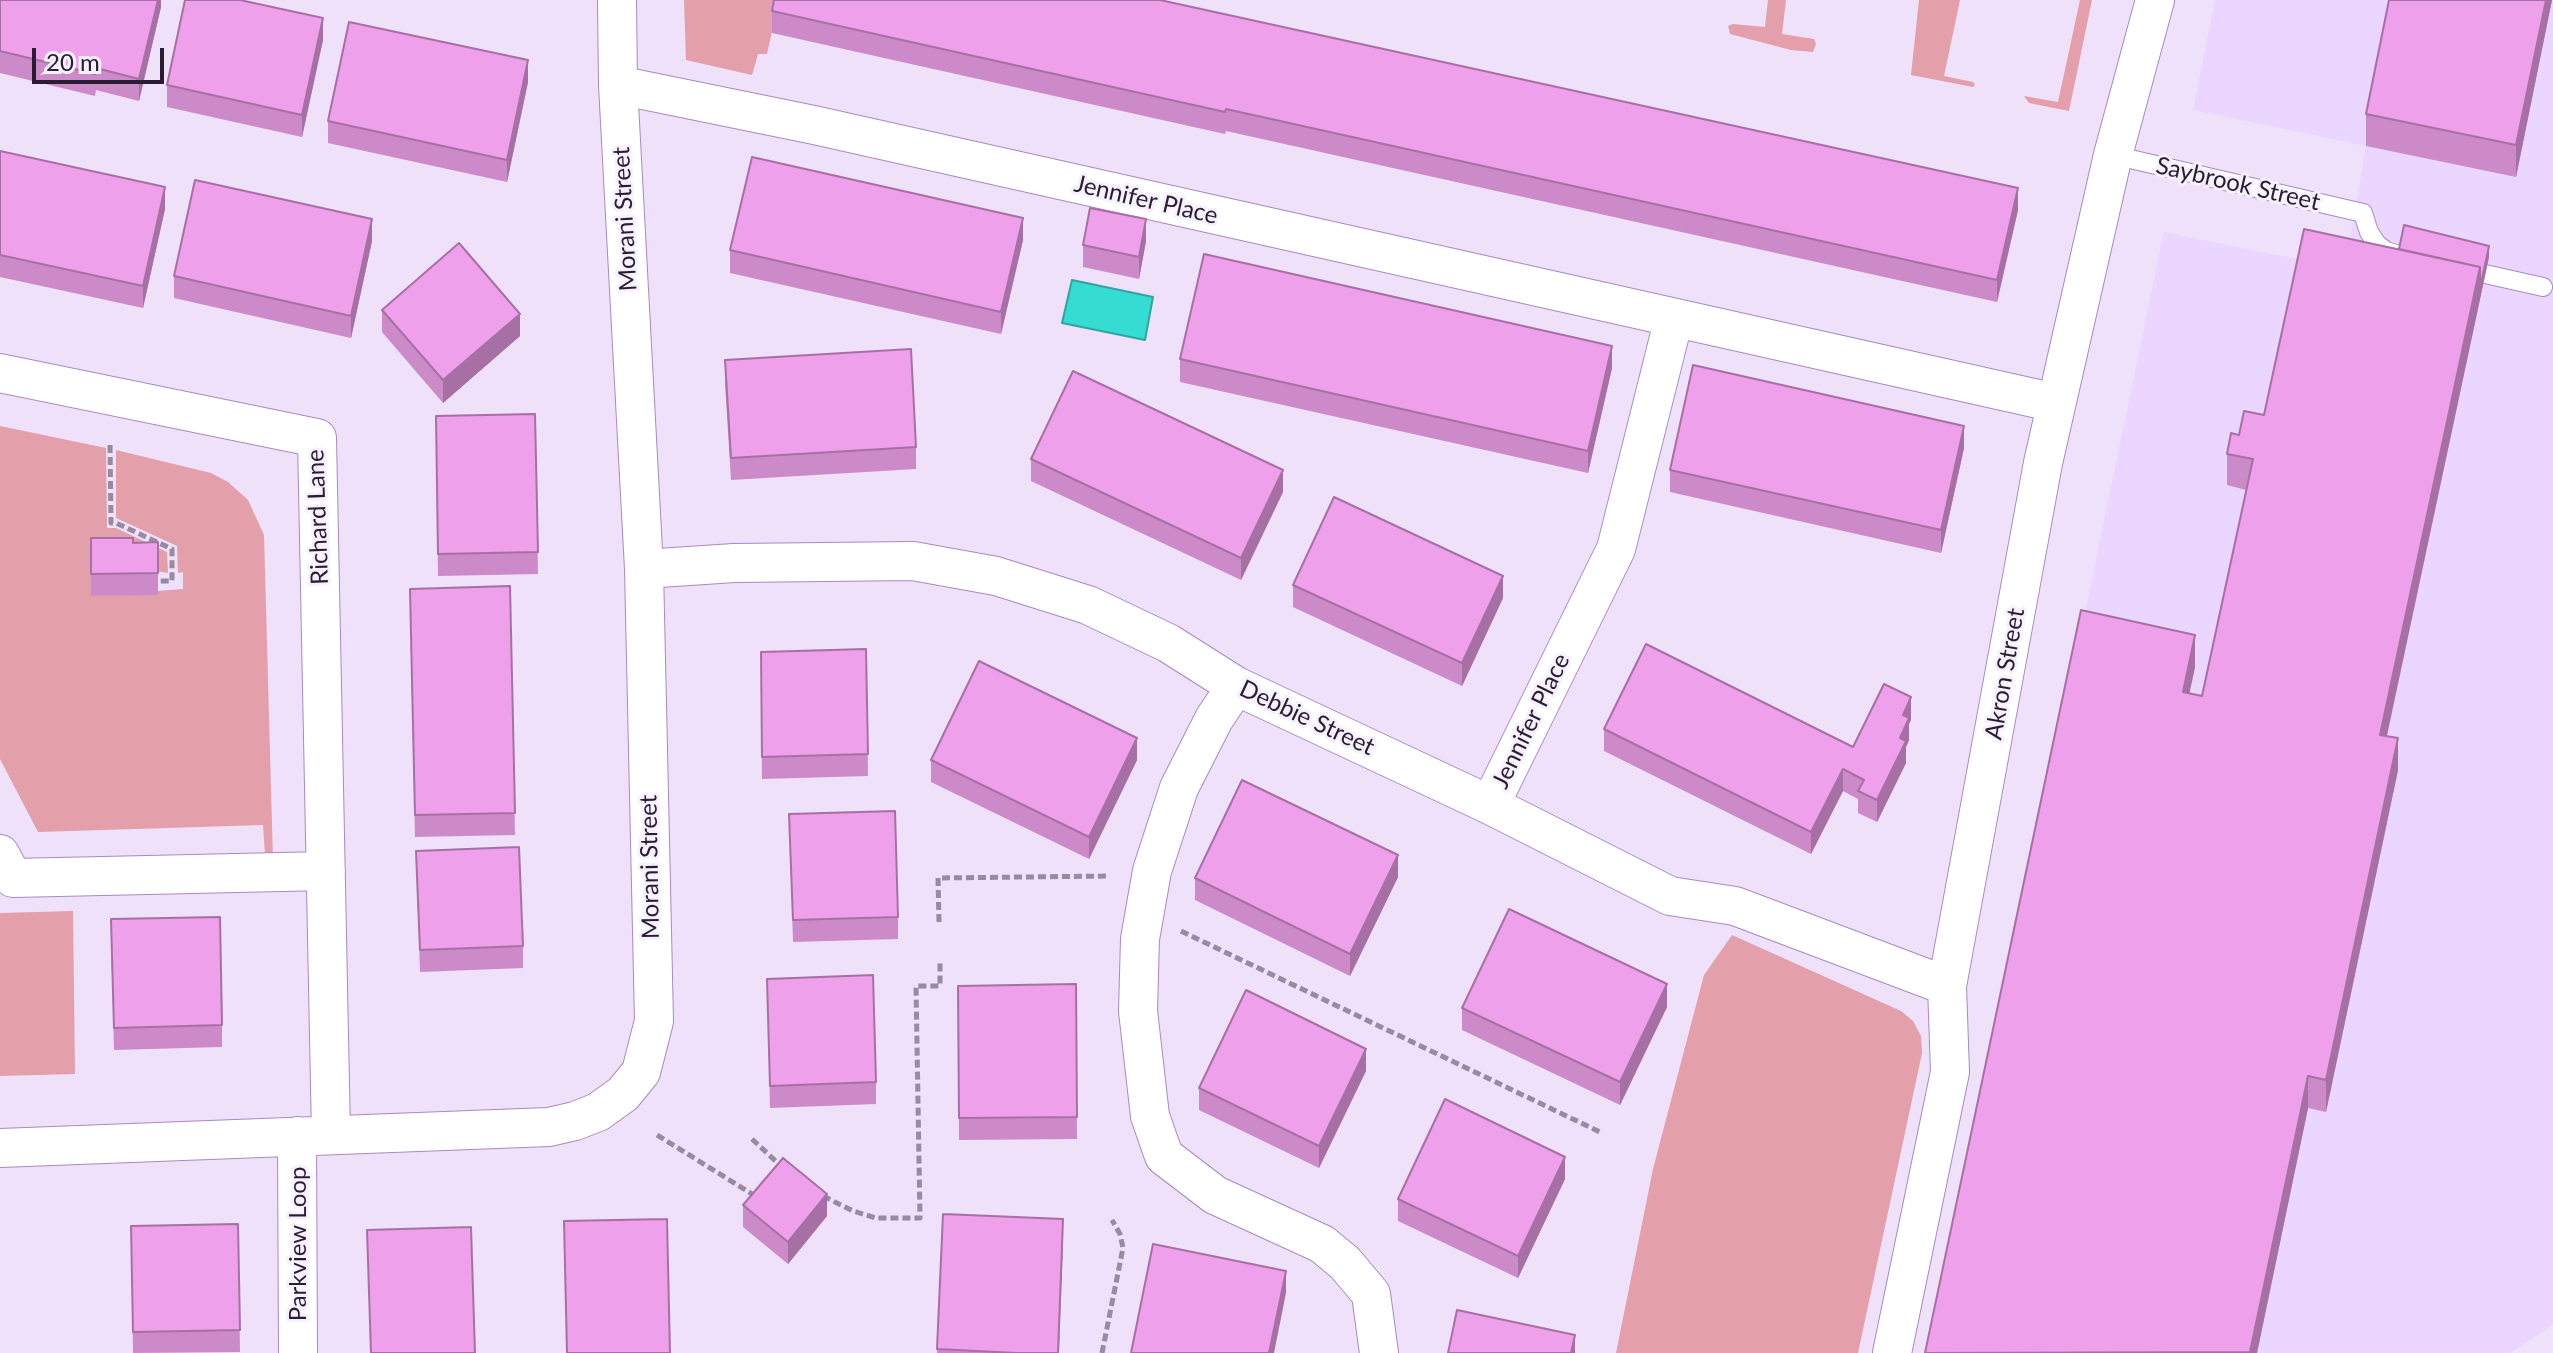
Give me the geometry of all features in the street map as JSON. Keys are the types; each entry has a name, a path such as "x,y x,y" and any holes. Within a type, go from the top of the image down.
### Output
{"street":[{"name":"Morani Street","path":"0,1148 549,1127 598,1112 623,1094 641,1072 654,1021 644,569 618,85 617,0"},
{"name":"Akron Street","path":"1892,1353 1950,1072 1947,986 2043,463 2113,155 2155,0"},
{"name":"Jennifer Place","path":"618,85 814,125 2056,403"},
{"name":"Jennifer Place","path":"1490,805 1616,549 1674,318"},
{"name":"Richard Lane","path":"0,373 317,438 326,871 314,1135"},
{"name":"Debbie Street","path":"644,569 734,563 913,561 996,576 1088,605 1168,643 1236,686 1490,805 1670,896 1735,906 1947,986"},
{"path":"1236,686 1214,719 1179,788 1152,871 1140,939 1138,1011 1150,1116 1164,1156 1215,1195 1322,1244 1345,1263 1371,1294 1379,1353"},
{"path":"0,854 13,878 326,871"},
{"name":"Parkview Loop","path":"298,1353 314,1135"}],"lane":[{"name":"Saybrook Street","path":"2113,155 2363,213 2377,244 2386,251 2400,255"},
{"path":"2485,274 2543,287"}],"path":[{"path":"110,445 111,523 172,549 172,581 158,581"},
{"path":"939,922 938,878 1119,876"},
{"path":"1177,929 1602,1133"},
{"path":"815,1191 853,1211 876,1218 920,1218 916,986 940,986 940,961"},
{"path":"657,1135 752,1194"},
{"path":"752,1139 794,1176"},
{"path":"1102,1353 1123,1248 1112,1220"}],"shaded area":[{"path":"684,0 779,0 767,54 758,54 752,75 686,60"},
{"path":"1768,0 1786,0 1782,34 1814,39 1813,52 1791,50 1730,34 1728,26 1733,24 1765,27"},
{"path":"1919,0 1960,0 1944,76 1973,82 1973,87 1911,75"},
{"path":"2080,0 2092,0 2069,111 2029,103 2024,96 2058,102"},
{"path":"2215,0 2553,0 2553,1325 2510,1353 1931,1353 2164,232 2345,269 2366,146 2193,110"},
{"path":"1072,280 1153,297 1145,340 1062,323"},
{"path":"0,426 106,448 107,528 116,528 167,552 168,573 91,561 92,596 183,589 183,572 178,573 177,546 116,518 116,450 211,473 228,482 248,500 264,535 273,861 265,855 263,825 38,832 0,759"},
{"path":"73,911 75,1074 0,1076 0,913"},
{"path":"1732,935 1901,1011 1913,1021 1921,1036 1922,1053 1858,1353 1616,1353 1653,1169 1704,975"}],"building":[{"path":"0,0 158,0 139,79 96,68 95,74 0,51"},
{"path":"185,0 240,0 323,18 302,115 167,85"},
{"path":"774,0 1160,0 2018,188 1997,280 772,11"},
{"path":"2389,0 2546,0 2516,145 2366,114"},
{"path":"349,22 528,60 507,160 328,121"},
{"path":"0,151 165,187 143,286 0,255"},
{"path":"752,157 1023,218 1001,312 730,250"},
{"path":"195,180 372,219 351,316 174,276"},
{"path":"1090,208 1146,219 1139,257 1083,245"},
{"path":"2404,225 2489,246 2480,288 2480,267 2399,249"},
{"path":"2304,229 2480,267 2380,735 2398,738 2326,1080 2308,1076 2250,1352 1925,1353 2081,610 2195,635 2183,692 2202,696 2253,459 2227,454 2231,433 2239,435 2244,411 2264,415"},
{"path":"459,243 520,314 443,380 382,310"},
{"path":"1204,254 1612,346 1588,451 1180,359"},
{"path":"911,349 916,447 731,458 725,360"},
{"path":"1693,365 1964,426 1941,530 1670,470"},
{"path":"1073,371 1283,470 1241,558 1031,459"},
{"path":"535,414 538,552 438,554 436,416"},
{"path":"1334,497 1503,576 1462,663 1293,585"},
{"path":"91,538 133,538 133,543 158,542 158,573 91,574"},
{"path":"510,586 515,813 415,815 410,589"},
{"path":"1646,644 1853,747 1884,684 1911,697 1903,715 1909,718 1900,738 1906,741 1877,800 1858,791 1864,780 1843,769 1811,832 1604,729"},
{"path":"866,649 868,754 762,757 761,652"},
{"path":"979,661 1137,738 1089,837 931,760"},
{"path":"1242,780 1398,855 1350,954 1195,878"},
{"path":"895,811 898,917 793,920 789,814"},
{"path":"519,847 523,946 420,950 416,851"},
{"path":"1509,909 1667,984 1620,1082 1462,1008"},
{"path":"220,917 222,1025 114,1028 111,919"},
{"path":"873,975 876,1082 770,1086 767,979"},
{"path":"1076,984 1077,1117 959,1118 958,986"},
{"path":"1246,990 1366,1049 1319,1146 1199,1088"},
{"path":"1445,1099 1565,1157 1518,1256 1398,1199"},
{"path":"783,1158 827,1194 788,1242 743,1205"},
{"path":"943,1214 1063,1219 1058,1353 937,1349"},
{"path":"667,1219 670,1353 567,1353 564,1221"},
{"path":"238,1224 240,1330 133,1332 131,1226"},
{"path":"471,1227 475,1353 371,1353 367,1230"},
{"path":"1153,1244 1286,1271 1269,1353 1131,1353"},
{"path":"1457,1310 1575,1335 1571,1353 1448,1353"}]}
